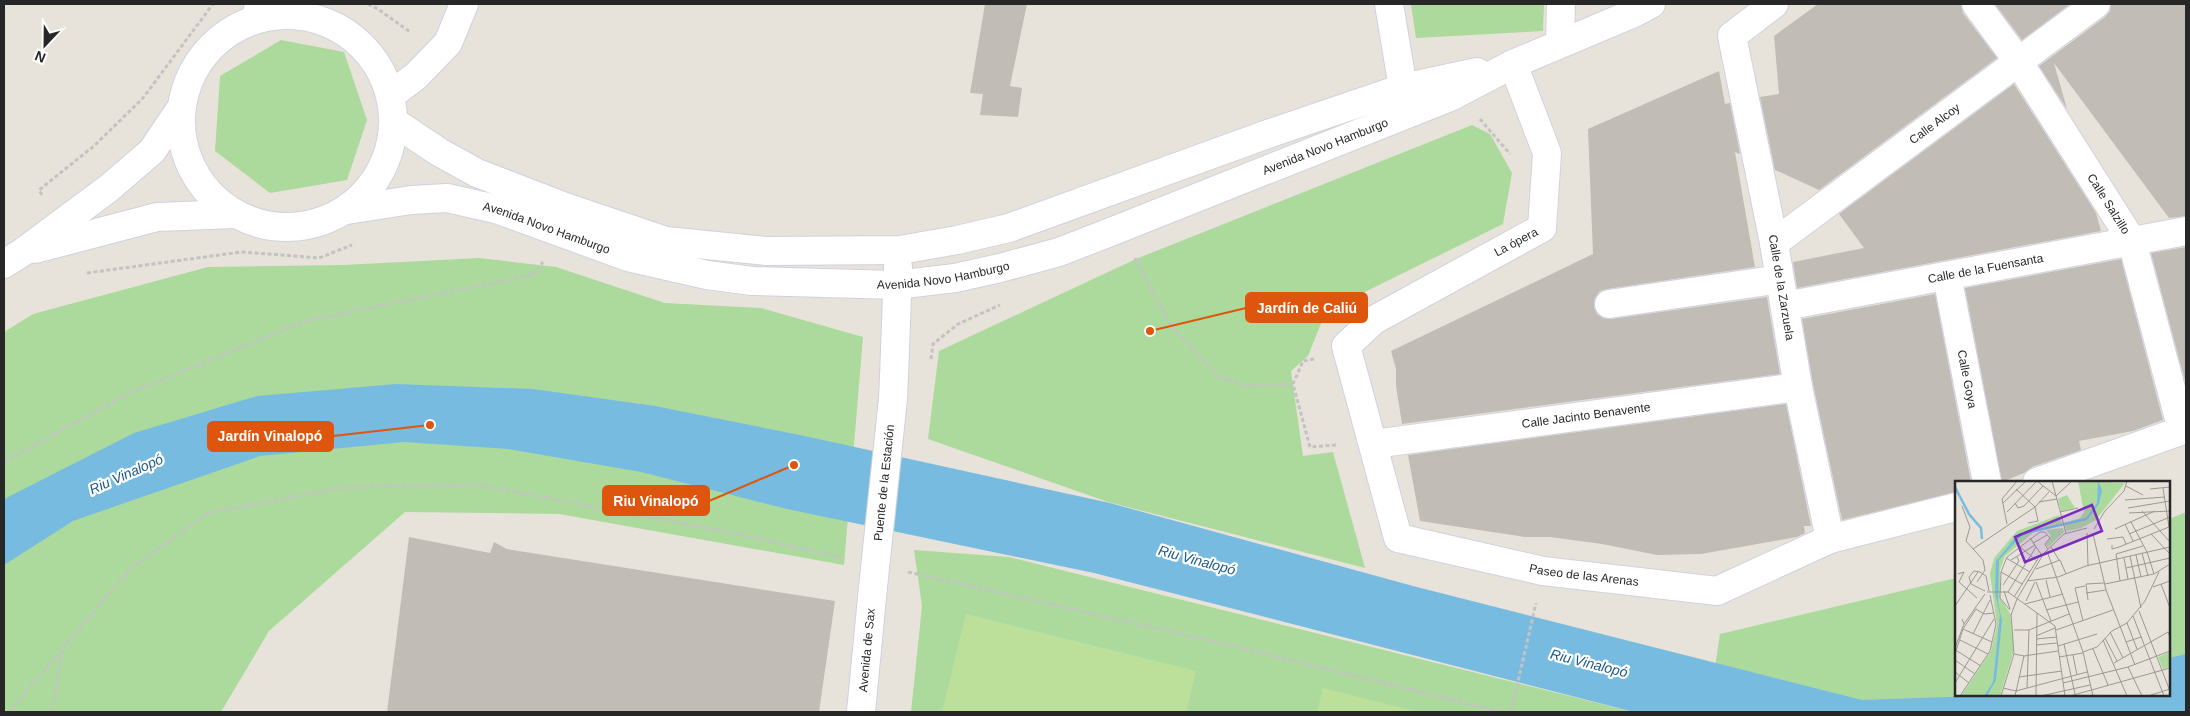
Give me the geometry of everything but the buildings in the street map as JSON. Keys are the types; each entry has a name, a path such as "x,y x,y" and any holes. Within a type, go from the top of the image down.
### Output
{"street":[{"path":"391,95 416,76 448,44 464,4"},
{"path":"1389,4 1403,88"},
{"path":"1560,43 1562,4"},
{"name":"Avenida Novo Hamburgo","path":"347,210 411,200 447,198 496,209 628,257 706,275 752,281 896,285 955,278 1059,252 1450,97 1513,64 1651,4"},
{"name":"Calle de la Zarzuela","path":"1774,4 1732,36 1774,242 1798,387 1830,539"},
{"name":"Calle Salzillo","path":"1976,4 2018,60 2132,241 2184,429"},
{"name":"Calle Alcoy","path":"1774,242 2096,4"},
{"path":"258,11 324,21 354,38 377,63 391,95 394,122 389,156 372,186 347,210 320,223 292,228 263,225 236,214 211,196 192,170 182,140 182,108 189,78 206,52 228,32 258,11"},
{"name":"Avenida Novo Hamburgo","path":"394,122 439,152 477,173 568,208 666,241 766,251 900,250 1009,228 1265,135 1403,88 1513,64"},
{"name":"La ópera","path":"1346,346 1374,320 1542,228 1547,153 1513,64"},
{"path":"62,234 109,188 152,151 182,108"},
{"path":"14,258 62,234 157,217 236,214"},
{"name":"Calle de la Fuensanta","path":"1785,306 2186,231"},
{"path":"896,285 900,250"},
{"name":"Calle Goya","path":"1947,276 1986,481"},
{"path":"1609,304 1780,279"},
{"name":"Puente de la Estación","path":"872,587 894,399 896,285"},
{"name":"Paseo de las Arenas","path":"1346,346 1398,538 1543,571 1716,592 1830,539 1955,507"},
{"name":"Calle Jacinto Benavente","path":"1374,444 1798,387"},
{"path":"2040,481 2184,429"},
{"name":"Avenida de Sax","path":"861,712 872,587"}],"path":[{"path":"213,4 142,98 94,146 39,190 85,273 241,252 319,258 360,242"},
{"path":"368,4 378,9 439,53"},
{"path":"1511,156 1477,116 1528,103"},
{"path":"4,462 125,395 305,321 533,275 550,253 559,231"},
{"path":"1136,259 1172,327 1218,376 1247,386 1293,384"},
{"path":"930,364 933,344 958,324 1003,304"},
{"path":"1319,358 1303,360 1293,384 1310,447 1338,445 1341,454"},
{"path":"9,712 131,568 208,513 348,487 479,485 744,535 850,559"},
{"path":"907,572 1204,639 1502,712"},
{"path":"1511,712 1536,606"},
{"path":"52,712 62,649"}],"green space":[{"path":"1411,4 1544,4 1543,31 1416,38"},
{"path":"281,40 344,52 367,120 347,180 270,193 215,151 220,76"},
{"path":"1472,125 1490,134 1512,173 1503,224 1326,311 1308,356 1291,371 1303,456 1333,452 1365,568 1108,502 928,439 939,351 1136,259"},
{"path":"479,258 556,267 665,303 761,308 863,337 844,565 559,514 405,512 269,631 221,712 4,712 4,332 33,314 208,267 343,265"},
{"path":"2186,512 2186,712 1708,712 1720,634 1955,578 1955,696 2170,696 2170,519"},
{"path":"914,550 1009,557 1634,712 911,712 922,606"},
{"path":"966,614 1196,671 1186,712 942,712"},
{"path":"1323,688 1418,712 1317,712"}],"water":[{"path":"396,384 533,389 655,406 800,435 1110,503 1413,586 1862,700 1975,696 2170,696 2170,658 2186,654 2186,712 1634,712 1094,573 787,509 641,472 508,449 404,442 260,456 73,521 4,565 4,499 134,433 257,396"}],"place":[{"name":"Jardín de Caliú","path":"1150,331"},
{"name":"Jardín Vinalopó","path":"430,425"},
{"name":"Riu Vinalopó","path":"794,465"}]}
